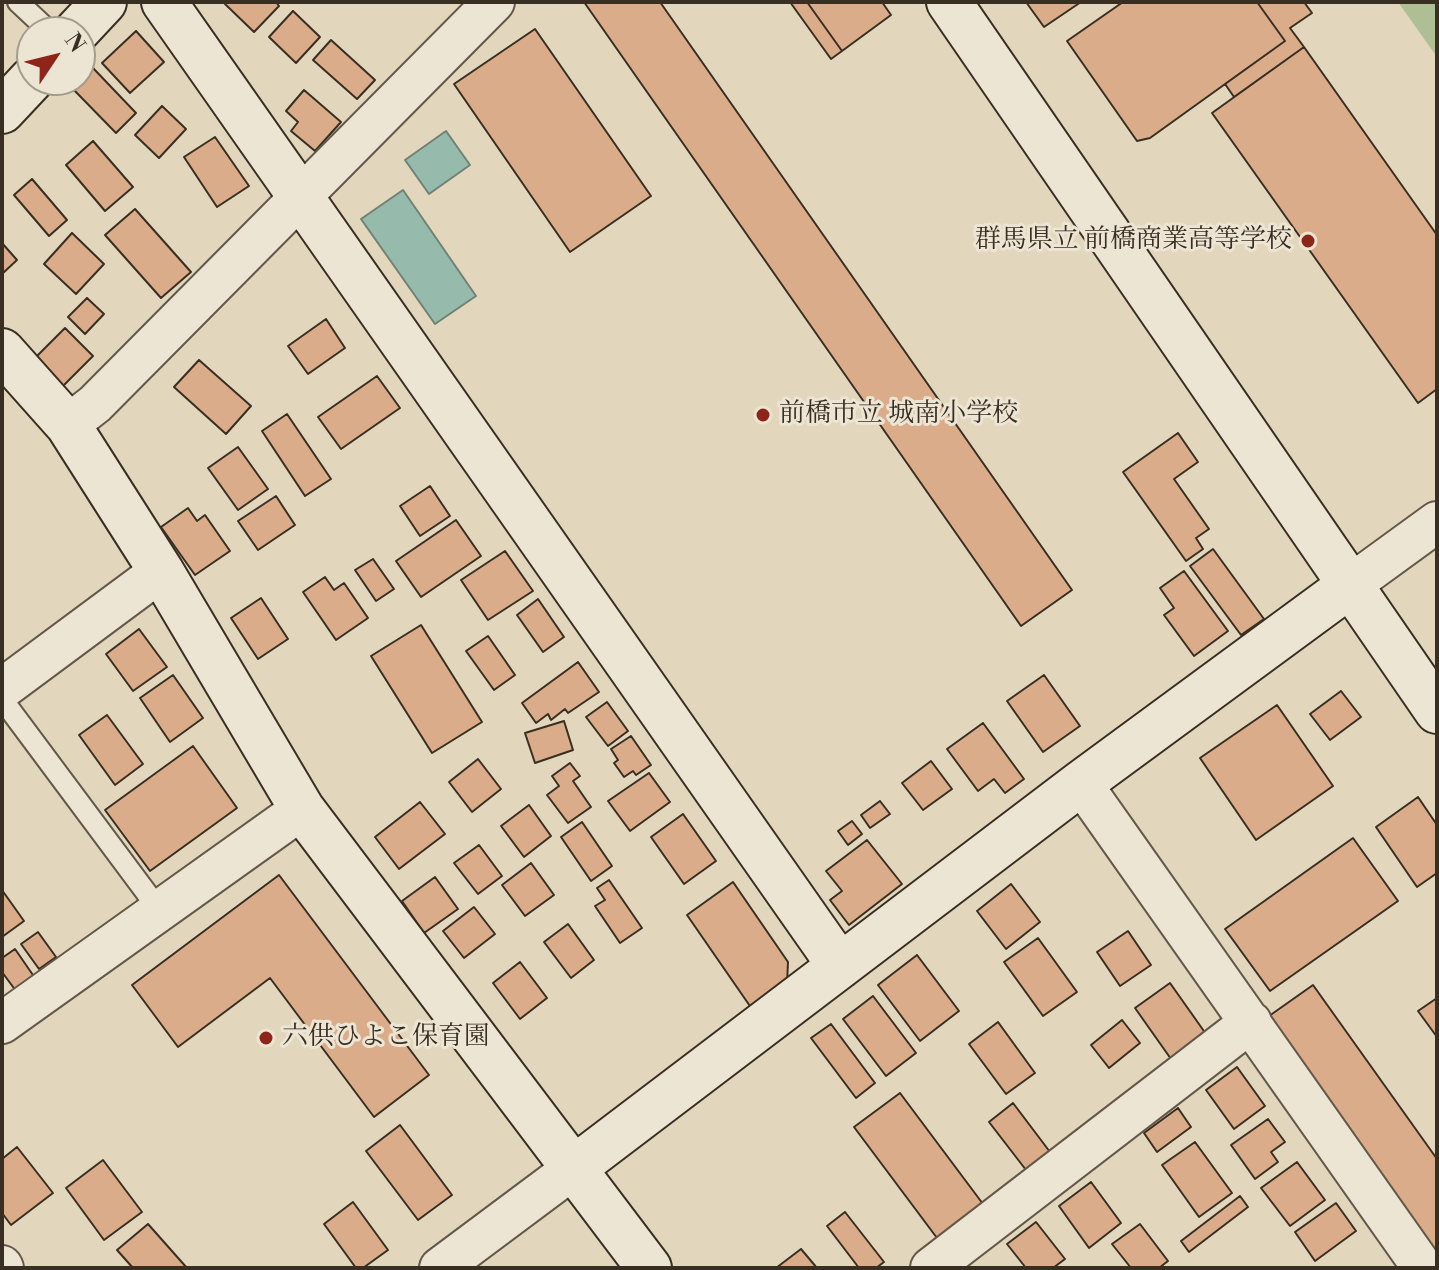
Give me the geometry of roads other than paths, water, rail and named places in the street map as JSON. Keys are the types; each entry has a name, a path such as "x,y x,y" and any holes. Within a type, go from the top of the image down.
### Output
{"street":[{"path":"164,2 840,966"},
{"path":"68,425 95,404 494,2"},
{"path":"949,2 1437,711"},
{"path":"2,111 16,96"},
{"path":"2,351 68,425 161,571 302,809 649,1268"},
{"path":"440,1268 1081,783 1437,522"},
{"path":"2,689 161,571"},
{"path":"1081,783 1423,1268"},
{"path":"2,1023 302,809"},
{"path":"931,1268 1251,1022"}],"lane":[{"path":"18,2 33,16"},
{"path":"2,699 160,911"}],"place":[{"name":"群馬県立 前橋商業高等学校","path":"1308,241"},
{"name":"前橋市立 城南小学校","path":"763,415"},
{"name":"六供ひよこ保育園","path":"266,1038"}]}
